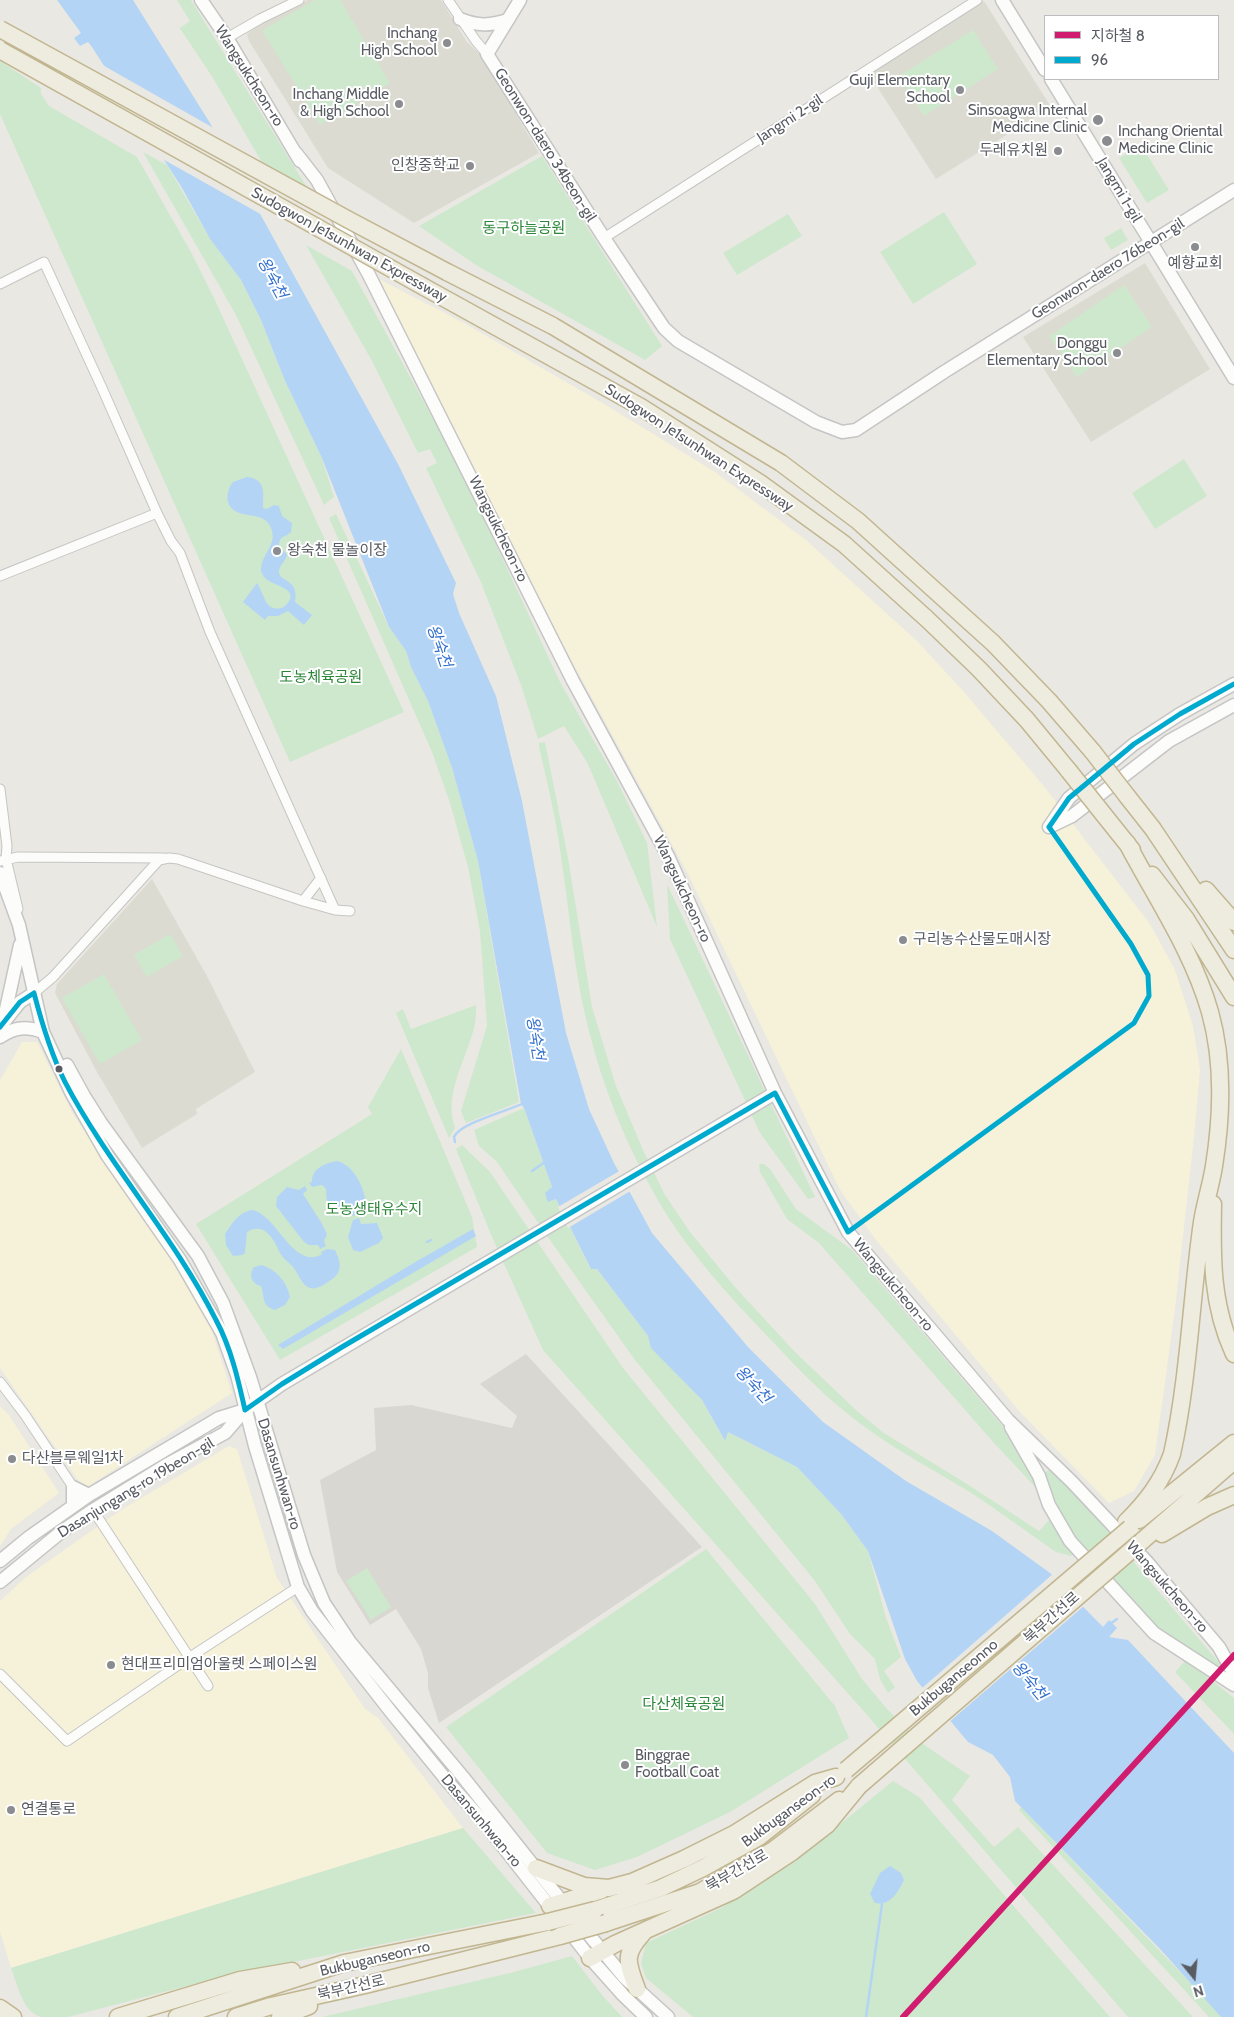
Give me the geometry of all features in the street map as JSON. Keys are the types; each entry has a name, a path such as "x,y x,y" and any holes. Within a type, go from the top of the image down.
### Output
{"highway":[{"name":"Sudogwon Je1sunhwan Expressway","path":"0,30 347,219 553,326 682,402 781,464 858,521 992,643 1049,701 1093,752 1153,829 1234,950"},
{"name":"Sudogwon Je1sunhwan Expressway","path":"0,50 641,407 760,483 844,544 980,669 1027,720 1186,919 1234,997"},
{"path":"1153,829 1234,922"},
{"path":"1126,843 1182,943 1210,1013 1218,1052 1221,1090 1214,1167 1213,1279 1222,1325 1234,1354"},
{"path":"1128,1525 1155,1489 1166,1471 1172,1454 1190,1340 1202,1221 1214,1167"},
{"path":"1128,1525 1234,1442"},
{"path":"1144,1543 1234,1461"},
{"path":"1144,1543 1191,1516 1234,1495"},
{"name":"Bukbuganseonno","path":"841,1774 1105,1550 1128,1525"},
{"name":"북부간선로","path":"236,2017 271,2006 365,1985 560,1936 700,1892 772,1850 859,1786 1110,1566 1144,1543"},
{"path":"554,1910 609,1888 632,1882 684,1859 734,1834 815,1783 841,1774"},
{"name":"Bukbuganseon-ro","path":"178,2017 344,1963 554,1910 595,1910 661,1888 703,1868 759,1836 841,1774"},
{"path":"596,1955 734,1891 792,1852 827,1825 859,1786"},
{"path":"536,1868 584,1886 609,1888"},
{"path":"637,1989 630,1970 628,1956 632,1945 644,1932"},
{"path":"118,2017 240,1980 344,1963"},
{"path":"280,2017 365,1985"},
{"path":"0,2008 13,2017"}],"street":[{"name":"Wangsukcheon-ro","path":"201,0 296,153 317,180 369,275 573,681 668,856 771,1095 848,1232 1008,1420 1072,1482 1148,1564 1219,1647 1234,1674"},
{"path":"226,38 300,0"},
{"path":"448,0 487,54"},
{"name":"Geonwon-daero 34beon-gil","path":"520,0 487,54 604,238"},
{"name":"Jangmi 2-gil","path":"604,238 977,0"},
{"path":"1002,0 1044,68"},
{"path":"460,19 481,26 508,20"},
{"name":"Jangmi 1-gil","path":"1052,80 1234,378"},
{"name":"Geonwon-daero 76beon-gil","path":"604,238 664,328 678,341 816,422 842,432 856,430 944,372 1234,190"},
{"path":"0,284 44,262 157,513 171,542 180,553 210,632 335,910"},
{"path":"0,576 157,513"},
{"path":"1234,684 1180,714 1134,744 1069,798 1049,827 1072,816 1169,741 1234,705"},
{"path":"0,789 7,846 2,859 18,907 20,931 17,963 1,1025"},
{"path":"2,859 18,857 178,859 303,902 335,910 350,911"},
{"path":"1,1025 20,1002 54,977 159,860 166,858"},
{"path":"0,873 20,931 34,992"},
{"path":"303,902 321,878"},
{"name":"Dasansunhwan-ro","path":"34,992 43,1032 71,1092 102,1147 180,1260 216,1319 231,1359 298,1587 312,1611 391,1712 483,1821 554,1910 596,1955 668,2017"},
{"name":"Dasansunhwan-ro","path":"34,992 84,1096 118,1147 180,1229 212,1282 237,1338 304,1555 324,1603 350,1642 536,1868 554,1910"},
{"path":"0,1037 12,1029 33,1029 43,1032"},
{"name":"Dasanjungang-ro 19beon-gil","path":"0,1582 54,1538 93,1510 166,1465 218,1438 225,1433 245,1410 289,1379 771,1095"},
{"path":"0,1382 25,1414 73,1488 73,1505"},
{"name":"Dasanjungang-ro 19beon-gil","path":"0,1561 28,1538 89,1495 219,1418 245,1410"},
{"name":"Wangsukcheon-ro","path":"1008,1420 1039,1476 1049,1505 1070,1541 1154,1633 1234,1685"},
{"path":"73,1488 89,1495"},
{"path":"93,1510 208,1686"},
{"path":"0,1674 67,1741 298,1587"},
{"name":"Dasansunhwan-ro","path":"596,1955 623,1995 646,2017"}],"shaded area":[{"name":"Inchang Middle & High School","path":"308,0 441,0 467,42 481,55 539,153 414,223 328,168 249,41 247,34 257,26"},
{"name":"Guji Elementary School","path":"984,1 1051,107 936,179 869,74"},
{"name":"Donggu Elementary School","path":"1145,263 1210,369 1091,442 1023,337"},
{"name":"구리농수산물도매시장","path":"375,277 464,323 606,405 715,472 806,540 917,641 964,692 1042,784 1150,924 1175,970 1193,1026 1200,1070 1175,1309 1155,1455 1134,1491 1109,1503 1020,1412 876,1240 840,1190 688,874 568,654"},
{"path":"152,879 207,976 255,1072 196,1109 197,1114 142,1148 97,1072 55,993 57,984"},
{"path":"22,1042 37,1042 73,1114 179,1267 210,1325 232,1393 84,1489 0,1368 0,1080"},
{"path":"526,1354 702,1547 439,1723 428,1688 428,1673 421,1649 396,1609 370,1625 337,1572 320,1480 376,1450 374,1408 411,1405 512,1428 517,1416 480,1384"},
{"name":"다산블루웨일1차","path":"0,1406 9,1415 59,1493 11,1529 0,1546"},
{"name":"현대프리미엄아울렛 스페이스원","path":"229,1446 237,1449 277,1578 365,1709 378,1718 463,1828 11,1968 0,1932 0,1601 26,1577 121,1510"}],"green space":[{"path":"161,0 180,28 190,21 177,0 191,0 308,189 264,166 213,78"},
{"path":"315,0 340,0 390,83 320,125 262,30"},
{"path":"973,30 998,69 924,116 899,76"},
{"name":"도농체육공원","path":"0,61 41,88 41,94 49,106 137,157 192,254 214,298 404,712 290,762 0,114"},
{"path":"1141,145 1169,190 1147,203 1119,158"},
{"path":"143,152 167,165 210,239 241,280 261,320 285,381 321,456 334,497 324,505 236,315"},
{"name":"동구하늘공원","path":"542,156 662,346 645,360 476,265 419,226"},
{"path":"944,212 977,264 913,304 880,252"},
{"path":"788,214 802,236 737,275 723,253"},
{"path":"1121,228 1128,240 1111,250 1104,238"},
{"path":"306,245 352,271 460,468 561,684 617,781 647,843 657,927 588,764 564,726 538,739 521,685 480,580 426,468 437,463 430,449 418,453 372,361"},
{"path":"1124,285 1152,327 1077,377 1049,336"},
{"path":"1184,459 1207,496 1155,529 1132,493"},
{"path":"336,514 389,627 406,651 411,667 428,701 452,768 478,861 519,1102 466,1123 461,1111 487,1026 480,931 468,867 450,803 432,752 329,518"},
{"path":"545,742 568,858 592,1007 616,1086 643,1150 665,1195 690,1232 735,1287 794,1351 857,1411 884,1433 1039,1531 1051,1518 1077,1552 1071,1556 1056,1552 979,1498 877,1436 840,1408 794,1364 724,1290 667,1215 644,1176 616,1115 601,1074 589,1031 577,971 556,824 539,747 539,743"},
{"path":"667,884 815,1197 808,1199 760,1133 670,939"},
{"path":"170,934 183,956 147,977 134,955"},
{"path":"104,974 142,1040 100,1064 62,998"},
{"path":"476,1005 474,1028 454,1090 452,1116 455,1128 449,1138 396,1013 403,1009 411,1029"},
{"name":"도농생태유수지","path":"401,1049 472,1217 477,1247 280,1360 196,1224 372,1114 368,1107"},
{"path":"524,1108 552,1187 548,1202 556,1199 590,1268 597,1269 648,1336 652,1348 702,1400 724,1440 728,1432 797,1467 841,1514 868,1551 886,1618 901,1657 884,1671 895,1687 888,1693 880,1679 875,1659 850,1634 815,1581 635,1360 497,1162 479,1146 474,1130"},
{"path":"462,1145 490,1172 623,1368 815,1604 862,1679 887,1709 923,1744 970,1776 952,1800 994,1847 1018,1827 1193,2017 1128,2017 868,1716 543,1350 492,1237 456,1149"},
{"path":"759,1164 764,1164 770,1169 796,1209 852,1250 1012,1437 1038,1490 994,1443 819,1243 787,1219 760,1172"},
{"path":"1049,1470 1071,1488 1227,1672 1155,1629 1067,1530 1050,1499 1044,1473"},
{"name":"다산체육공원","path":"706,1549 835,1706 849,1738 730,1812 637,1857 595,1870 547,1853 446,1727"},
{"path":"367,1568 391,1607 371,1620 346,1581"},
{"path":"1186,1660 1234,1698 1234,1734 1175,1672"},
{"path":"893,1781 919,1797 1110,2017 693,2017 646,1978 641,1963 646,1943 721,1908 791,1864"},
{"path":"1021,1807 1211,2004 1221,2017 1209,2017 1019,1810"},
{"path":"463,1828 536,1913 229,1975 68,2017 41,2017 29,2009 21,1996 11,1968"},
{"path":"572,1956 602,1995 622,2017 322,2017 514,1972"}],"water":[{"name":"왕숙천","path":"57,0 133,0 210,123 398,464 456,583 453,594 459,613 496,696 522,801 566,1033 589,1109 614,1163 652,1233 748,1347 823,1422 906,1481 992,1531 1050,1573 1103,1627 1109,1620 1117,1628 1109,1637 1128,1640 1234,1753 1234,2017 1221,2017 1161,1950 1015,1801 1010,1777 993,1755 968,1742 917,1681 905,1659 868,1551 841,1514 797,1467 728,1432 725,1441 702,1400 651,1348 648,1336 597,1269 591,1269 556,1199 548,1202 545,1193 552,1187 521,1104 478,861 452,768 428,701 411,667 406,651 389,627 321,456 285,381 261,320 241,280 210,239 182,188 92,47 88,42 80,46 74,38 81,33"},
{"name":"왕숙천 물놀이장","path":"247,477 253,478 261,484 263,508 267,509 274,505 279,506 282,516 292,523 291,532 282,538 279,545 287,555 279,573 295,589 295,602 312,615 304,625 288,611 278,616 268,616 265,620 243,602 257,583 266,602 273,608 284,607 291,596 286,590 264,577 261,572 261,566 273,537 270,525 262,518 237,512 228,502 229,490 233,482"},
{"path":"338,1161 349,1168 358,1178 365,1198 366,1205 357,1211 358,1214 352,1216 351,1213 335,1211 327,1200 324,1187 322,1185 312,1187 309,1183 312,1182 314,1173 320,1167"},
{"path":"305,1186 307,1190 303,1194 327,1234 324,1241 326,1246 320,1249 318,1245 309,1245 304,1242 276,1206 277,1197 287,1187 299,1190"},
{"path":"252,1210 261,1214 269,1221 294,1249 302,1255 312,1257 322,1254 321,1252 327,1249 335,1250 340,1263 338,1274 321,1286 315,1288 307,1287 293,1267 281,1255 272,1238 264,1230 259,1229 247,1232 245,1253 233,1256 226,1245 225,1234 233,1222 243,1213"},
{"path":"359,1218 361,1224 377,1223 383,1238 379,1243 360,1252 353,1250 348,1237 353,1220"},
{"path":"473,1229 476,1236 283,1349 278,1345 412,1264"},
{"path":"262,1265 280,1277 289,1291 290,1297 285,1305 275,1310 265,1304 261,1286 255,1283 251,1276 254,1267"},
{"path":"890,1866 901,1873 904,1880 890,1900 875,1903 870,1894 880,1873"}],"pier":[{"path":"99,63 217,130 264,216 159,157"},
{"path":"621,1170 632,1190 568,1228 558,1207"},
{"path":"1054,1573 1085,1605 948,1723 921,1689"}],"waterway":[{"path":"455,1142 454,1137 465,1127 524,1103"},
{"path":"532,1171 545,1162"},
{"path":"427,1242 431,1240"},
{"path":"1110,1624 1117,1619"},
{"path":"866,2017 882,1904"}],"metro line":[{"name":"8","path":"903,2017 1234,1655"}],"transit line":[{"name":"96","path":"1049,827 1069,798 1134,744 1180,714 1234,684"},
{"name":"96","path":"0,1027 20,1002 34,993 55,1061 82,1113 181,1259 216,1320 230,1353 245,1410 282,1384 342,1347 775,1093 848,1232 1134,1023 1149,996 1148,975 1131,944 1049,827"}],"place":[{"name":"Inchang High School","path":"447,43"},
{"name":"Guji Elementary School","path":"960,90"},
{"name":"Inchang Middle & High School","path":"399,104"},
{"name":"Sinsoagwa Internal Medicine Clinic","path":"1098,120"},
{"name":"Inchang Oriental Medicine Clinic","path":"1107,141"},
{"name":"두레유치원","path":"1058,151"},
{"name":"인창중학교","path":"470,166"},
{"name":"예향교회","path":"1195,247"},
{"name":"Donggu Elementary School","path":"1117,353"},
{"name":"왕숙천 물놀이장","path":"277,551"},
{"name":"구리농수산물도매시장","path":"903,940"},
{"name":"다산블루웨일1차","path":"12,1459"},
{"name":"현대프리미엄아울렛 스페이스원","path":"111,1665"},
{"name":"Binggrae Football Coat","path":"625,1765"},
{"name":"연결통로","path":"11,1810"}]}
